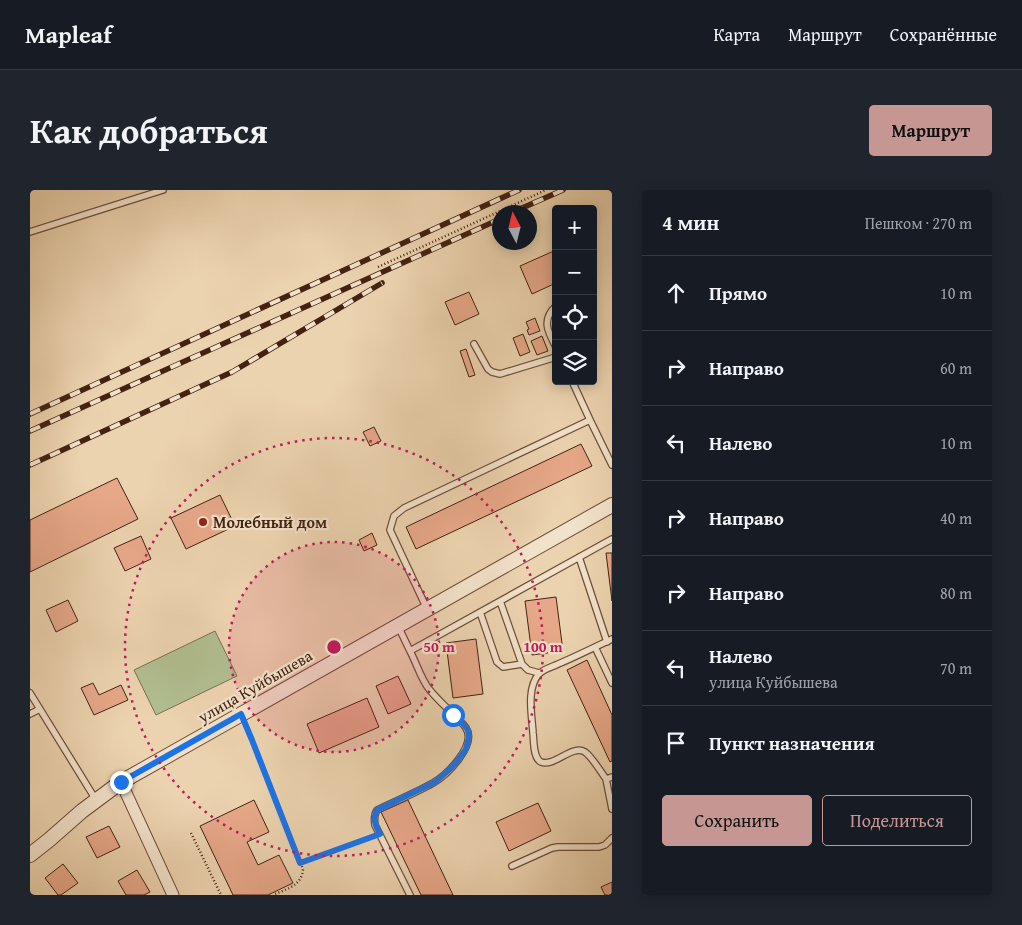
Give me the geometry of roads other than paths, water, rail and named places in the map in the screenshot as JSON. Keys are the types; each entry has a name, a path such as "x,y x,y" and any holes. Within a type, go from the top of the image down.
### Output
{"street":[{"name":"улица Куйбышева","path":"30,856 96,800 121,782 612,504"},
{"path":"121,782 173,895"}],"lane":[{"path":"30,232 163,190"},
{"path":"552,311 548,316 546,324 552,340"},
{"path":"474,344 488,369 500,374 552,358"},
{"path":"574,385 612,465"},
{"path":"427,609 390,530 394,516 404,508 590,420"},
{"path":"410,650 612,539"},
{"path":"500,601 522,664 528,670 539,673 609,641 579,557"},
{"path":"480,612 497,662 502,667 522,664"},
{"path":"398,626 428,688 460,720 468,730 469,737 466,749 458,760 435,782 377,810 375,814 374,819 380,834 410,895"},
{"path":"595,647 612,683"},
{"path":"539,673 531,694 537,759 542,762 550,762 573,752 580,751 585,753 609,778 612,809"},
{"path":"30,693 96,800"},
{"path":"30,714 40,709"},
{"path":"512,866 552,848 599,847 605,845 612,838"}],"railway":[{"path":"30,414 519,190"},
{"path":"529,205 563,190"},
{"path":"30,431 492,223"},
{"path":"30,465 232,372 382,283"}],"place":[{"name":"Молебный дом","path":"203,522"}]}
